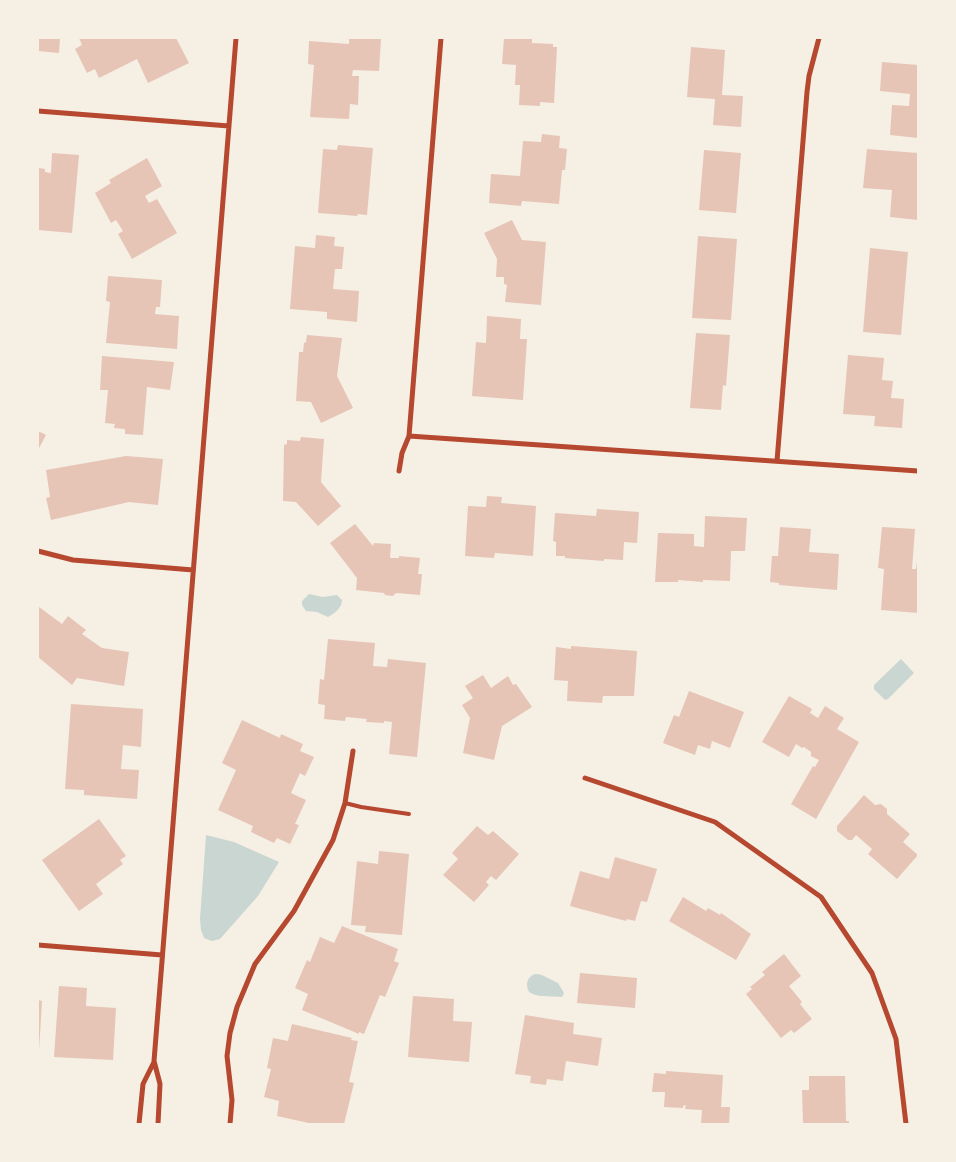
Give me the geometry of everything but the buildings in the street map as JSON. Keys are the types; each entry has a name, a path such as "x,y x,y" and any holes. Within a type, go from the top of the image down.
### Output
{"street":[{"path":"158,1124 160,1084 154,1061 236,38"},
{"path":"399,471 402,453 409,436 441,38"},
{"path":"777,461 807,92 820,38"},
{"path":"38,111 229,126"},
{"path":"409,436 918,471"},
{"path":"38,552 73,560 193,570"},
{"path":"230,1124 232,1100 227,1056 230,1033 237,1007 255,964 294,911 314,878 333,840 345,802 352,750"},
{"path":"585,778 715,822 821,897 872,973 896,1039 906,1124"},
{"path":"38,946 162,955"},
{"path":"139,1124 143,1084 154,1061"}],"lane":[{"path":"345,802 361,807 408,814"}],"shaded area":[{"path":"309,594 323,597 337,595 342,600 342,603 338,610 328,617 317,612 306,611 302,601"},
{"path":"901,659 914,673 885,700 874,689 874,685"},
{"path":"206,835 234,842 279,862 258,896 220,939 212,941 204,938 200,919"},
{"path":"535,974 558,983 564,993 562,997 541,996 529,992 528,981"}]}
